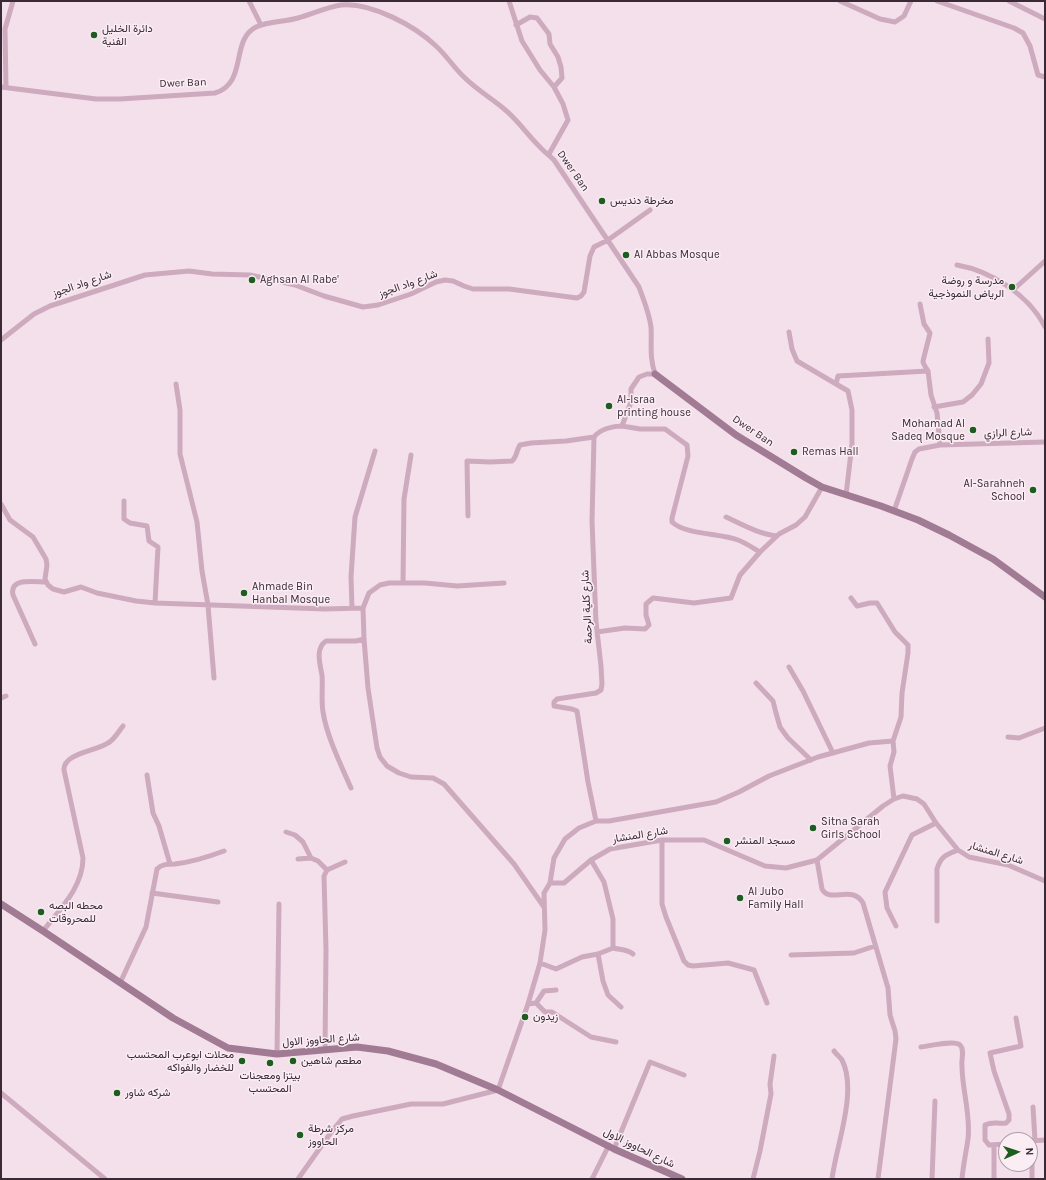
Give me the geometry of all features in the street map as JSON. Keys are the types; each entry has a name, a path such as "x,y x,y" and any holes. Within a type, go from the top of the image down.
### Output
{"main road":[{"name":"Dwer Ban","path":"655,374 736,435 822,487 894,511 943,532 993,559 1045,597"},
{"name":"شارع الحاووز الاول","path":"1,904 174,1018 228,1048 277,1054 357,1047 388,1051 436,1064 498,1090 611,1147 677,1178"}],"street":[{"path":"4,88 5,29 13,1"},
{"path":"249,1 262,25"},
{"path":"509,1 522,41 536,64 554,87 568,120 549,154"},
{"path":"840,1 880,19 895,22 904,16 911,1"},
{"path":"938,1 1014,28 1023,33 1030,46 1038,75 1045,77"},
{"path":"1009,1 1045,19"},
{"name":"Dwer Ban","path":"4,88 96,99 120,99 215,93 223,89 231,81 247,35 252,30 262,25 293,20 332,7 348,5 370,8 406,24 434,44 465,78 509,113 539,146 549,154 639,287 646,305 651,328 651,359 655,374"},
{"path":"516,25 530,17 537,18 549,34 550,44 558,57 561,67 562,78 554,87"},
{"name":"شارع واد الجوز","path":"1,340 34,314 50,306 145,275 189,271 212,274 250,275 295,285 324,296 363,307 378,305 411,294 445,280 453,281 473,289 509,289 575,298 581,296 584,292 591,252 594,247 608,240 650,210"},
{"path":"1013,290 1045,261"},
{"path":"957,265 970,267 1013,290 1029,304 1045,327"},
{"path":"920,304 924,324 930,333 927,349 923,359 928,371 931,395 937,413 940,445"},
{"path":"789,332 792,349 797,361 848,391 852,410 852,444 846,495"},
{"path":"934,407 963,402 981,384 989,363 988,339"},
{"path":"836,384 838,376 928,371"},
{"path":"622,426 631,402 631,389 640,377 648,374 655,374"},
{"path":"176,384 180,410 180,454 197,522 202,571 208,605 214,678"},
{"path":"468,516 467,461 512,461 515,459 517,449 520,446 531,443 566,442 594,437 597,432 622,426 640,429 665,429 687,445 688,456 672,522 679,527 688,530 738,540 760,552"},
{"name":"شارع كلية الرحمة","path":"594,437 592,521 601,690 596,693 557,699 554,702 554,706 577,711 588,782 596,821"},
{"name":"شارع الرازي","path":"894,511 915,452 919,449 940,445 1045,442"},
{"path":"352,608 351,577 355,517 375,451"},
{"path":"403,583 404,499 411,455"},
{"path":"597,632 624,628 645,629 649,625 646,614 646,604 653,598 694,603 731,598 740,575 760,552 777,536 796,525 805,517 822,487"},
{"path":"124,501 124,519 130,523 147,526 149,541 158,547 155,603"},
{"path":"1,504 10,520 33,537 45,556 47,562 45,576 46,582 53,589 68,591 81,587 97,593 136,601 155,603 363,608"},
{"path":"726,517 748,528 768,535 777,536"},
{"path":"36,644 12,590 18,582 46,582"},
{"path":"504,583 457,586 389,583 377,587 369,593 363,608 368,688 377,748 382,761 405,776 434,778 444,784 514,864 544,907"},
{"path":"851,598 857,606 877,603 895,632 908,645 902,692 901,717 893,741 894,752 890,766 894,799"},
{"path":"350,788 324,719 319,656 321,647 326,641 356,641 364,639"},
{"path":"789,667 803,691 833,753"},
{"path":"756,683 773,701 780,728 788,738 812,760"},
{"path":"1,698 6,696"},
{"path":"43,931 75,889 80,879 82,867 83,858 64,770 65,764 68,760 108,743 123,726"},
{"path":"1008,737 1019,738 1045,728"},
{"name":"شارع المنشار","path":"498,1090 528,1004 540,963 545,930 544,893 550,883 554,858 565,838 579,828 596,821 609,821 716,802 769,776 812,760 869,743 893,741"},
{"path":"146,775 153,813 159,826 170,864"},
{"name":"شارع المنشار","path":"550,883 564,883 591,860 610,849 662,840 704,840 765,866 786,868 817,860 883,806 894,799 903,796 917,799 924,804 936,823 958,850 969,857 1008,865 1045,881"},
{"path":"896,926 888,908 885,892 912,835 936,823"},
{"path":"286,832 295,835 304,842 311,858"},
{"path":"662,840 662,904 683,961 691,966 728,963 754,970 767,1003"},
{"path":"937,921 937,869 939,862 943,856 958,850"},
{"path":"120,983 145,930 157,869 162,865 202,859 224,851"},
{"path":"298,859 311,858 318,861 327,870"},
{"path":"591,860 604,882 613,919 613,948"},
{"path":"817,860 824,893 831,895 853,895 861,900 888,988 890,1015 896,1035 878,1179"},
{"path":"325,1049 326,950 324,876 327,870 345,862"},
{"path":"152,893 218,902"},
{"path":"277,1054 280,904"},
{"path":"791,955 854,953 875,946"},
{"path":"540,963 556,969 582,957 598,954 613,948 627,950 633,954"},
{"path":"598,954 603,981 608,995 620,1007"},
{"path":"528,1004 536,1002 544,992 556,990"},
{"path":"536,1002 545,1012 552,1012 591,1037 616,1042"},
{"path":"998,1145 989,1145 985,1140 985,1125 991,1122 999,1124 1006,1123 1009,1120 1009,1114 994,1071 990,1053 1021,1046 1016,1018"},
{"path":"921,1047 954,1042 959,1044 962,1049 968,1138 962,1179"},
{"path":"832,1179 844,1121 847,1097 847,1078 842,1060 834,1051"},
{"path":"753,1179 760,1151 770,1094 774,1056"},
{"path":"592,1179 611,1147 650,1062 684,1075"},
{"path":"298,1179 342,1119 411,1104 443,1104 498,1090"},
{"path":"1,1093 105,1179"},
{"path":"932,1179 935,1101"},
{"path":"1032,1132 1033,1107"},
{"path":"994,1146 994,1179"}],"place":[{"name":"دائرة الخليل الفنية","path":"94,35"},
{"name":"مخرطة دنديس","path":"602,201"},
{"name":"Al Abbas Mosque","path":"626,255"},
{"name":"Aghsan Al Rabe'","path":"252,280"},
{"name":"مدرسة و روضة الرياض النموذجية","path":"1012,287"},
{"name":"Al-Israa printing house","path":"609,406"},
{"name":"Mohamad Al Sadeq Mosque","path":"973,430"},
{"name":"Remas Hall","path":"794,452"},
{"name":"Al-Sarahneh School","path":"1033,490"},
{"name":"Ahmade Bin Hanbal Mosque","path":"244,593"},
{"name":"Sitna Sarah Girls School","path":"813,828"},
{"name":"مسجد المنشر","path":"727,841"},
{"name":"Al Jubo Family Hall","path":"740,898"},
{"name":"محطه البصه للمحروقات","path":"41,912"},
{"name":"زيدون","path":"525,1017"},
{"name":"محلات ابوعرب المحتسب للخضار والفواكه","path":"242,1061"},
{"name":"مطعم شاهين","path":"293,1061"},
{"name":"بيتزا ومعجنات المحتسب","path":"270,1063"},
{"name":"شركه شاور","path":"117,1093"},
{"name":"مركز شرطة الحاووز","path":"300,1135"}]}
